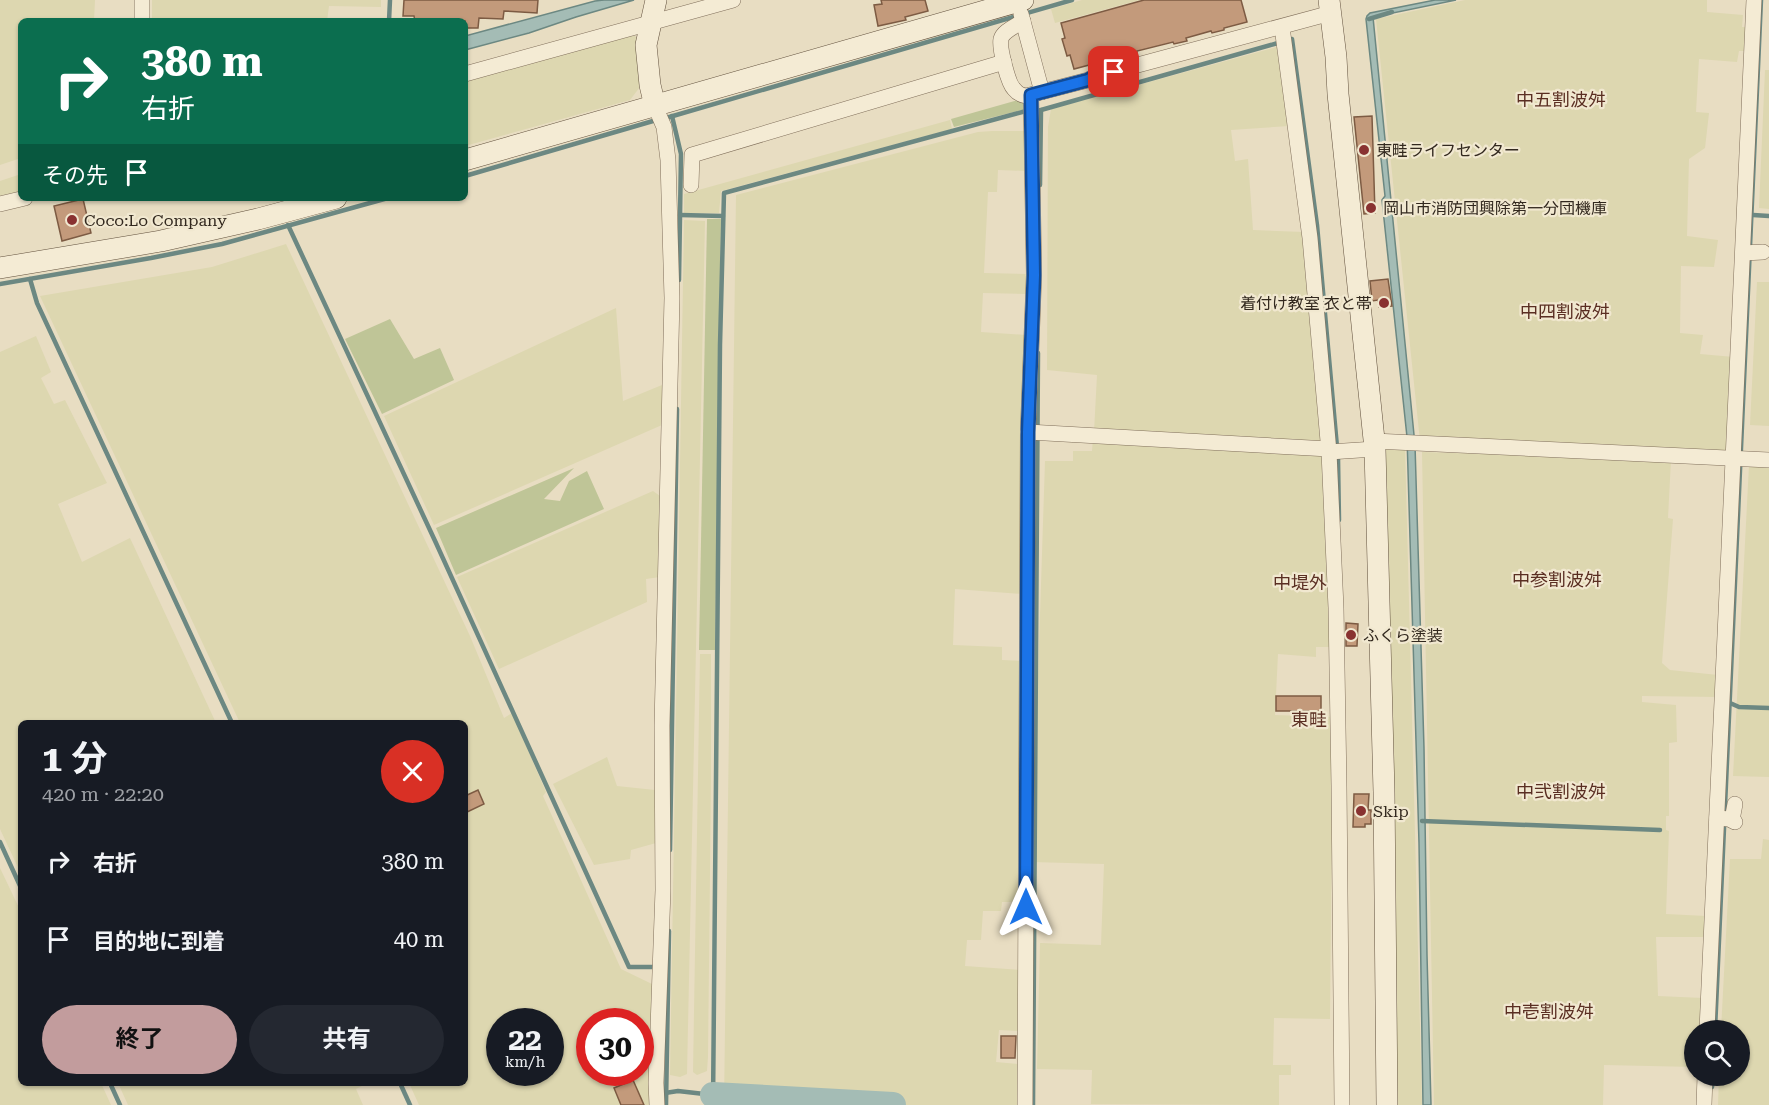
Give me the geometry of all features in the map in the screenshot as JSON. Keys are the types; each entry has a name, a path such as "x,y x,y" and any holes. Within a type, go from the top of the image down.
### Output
{"street":[{"path":"141,18 142,0"},
{"path":"656,0 647,40 646,59 655,106 664,127 668,160 672,298 662,726 663,890 657,1105"},
{"path":"468,73 733,0"},
{"path":"1708,1020 1721,848 1728,817 1732,586 1752,253 1761,34 1754,0"},
{"path":"1021,10 1000,41 1012,88 1034,102 1282,27 1330,7 1374,445 1384,792 1387,1105"},
{"path":"1021,10 1034,102 1035,432 1025,1105"},
{"path":"468,159 655,106 1021,10"},
{"path":"1282,27 1298,140 1334,451 1342,1105"},
{"path":"691,185 692,155 1004,62"},
{"path":"0,204 18,200"},
{"path":"0,268 161,241 325,201"},
{"path":"1035,432 1334,451 1374,445 1411,443 1769,460"},
{"path":"1704,1105 1705,1086"}],"shaded area":[{"path":"0,0 95,0 94,18 18,18 18,159 0,165"},
{"path":"152,0 381,0 381,7 329,6 327,18 152,18"},
{"path":"1082,0 1140,0 1055,23 1051,9"},
{"path":"1465,0 1707,0 1707,12 1743,15 1742,27 1748,27 1748,51 1739,51 1737,62 1699,59 1696,112 1709,113 1705,148 1689,159 1687,236 1718,240 1714,267 1681,266 1680,333 1703,335 1700,354 1734,357 1729,454 1420,441 1376,19"},
{"path":"631,34 638,38 640,87 630,100 468,145 468,80"},
{"path":"1280,46 1289,126 1231,130 1235,161 1248,159 1253,230 1304,232 1323,445 1094,432 1097,375 1047,370 1048,127 1051,109"},
{"path":"1765,70 1769,70 1769,209 1759,208"},
{"path":"950,120 952,129 721,191 719,213 684,213 684,194"},
{"path":"1027,131 1027,171 998,170 997,192 988,192 984,273 1027,274 1026,294 983,293 981,332 1026,335 1023,594 955,589 953,645 1002,647 1002,660 1021,661 1020,902 1002,902 1001,911 983,911 981,940 967,940 965,966 1021,970 1018,1031 999,1030 996,1062 1019,1064 1019,1105 724,1105 736,195 978,132"},
{"path":"18,175 18,192 0,196 0,181"},
{"path":"684,220 705,221 687,1074 680,1077 670,1075"},
{"path":"286,244 470,636 504,718 512,713 546,792 543,796 621,969 652,984 652,1008 576,1008 576,1086 651,1086 651,1105 419,1105 410,1086 468,1086 468,720 239,720 40,296 212,267"},
{"path":"1757,282 1769,282 1769,426 1750,425"},
{"path":"616,308 623,401 662,385 662,425 434,525 384,416"},
{"path":"36,336 51,372 41,378 54,404 65,400 107,483 58,504 82,562 130,538 215,720 18,720 18,868 0,829 0,352"},
{"path":"1093,438 1325,454 1332,647 1316,647 1316,657 1278,654 1275,715 1333,717 1330,1019 1274,1018 1273,1065 1291,1065 1291,1075 1279,1075 1279,1105 1091,1104 1092,1070 1037,1069 1040,943 1101,945 1104,864 1032,862 1045,461 1073,461 1073,451 1092,451"},
{"path":"1385,446 1405,446 1422,1105 1394,1105"},
{"path":"1422,452 1671,460 1668,518 1673,519 1662,663 1670,670 1718,675 1718,697 1642,696 1642,702 1676,705 1677,742 1669,743 1666,914 1706,916 1705,937 1656,937 1658,996 1703,998 1702,1020 1684,1020 1684,1067 1604,1065 1603,1105 1434,1105"},
{"path":"1749,465 1769,465 1769,777 1733,776"},
{"path":"653,491 660,496 660,577 646,579 647,602 499,669 457,577"},
{"path":"700,654 711,654 711,781 708,1057 707,1071 697,1075 693,1072"},
{"path":"607,757 617,786 655,790 656,843 631,850 630,859 594,865 553,784"},
{"path":"1763,839 1769,840 1769,1105 1718,1105 1719,1086 1750,1086 1750,1020 1722,1020 1730,859 1761,859"},
{"path":"0,868 18,906 18,1086 102,1086 111,1105 0,1105"},
{"path":"119,1086 362,1086 356,1089 363,1105 128,1105"}],"green space":[{"path":"1018,100 1026,103 1026,109 954,127 951,119"},
{"path":"707,219 721,219 715,650 699,650"},
{"path":"390,319 414,359 440,348 454,380 382,414 345,339"},
{"path":"574,468 544,499 560,501 569,481 587,471 604,509 456,575 436,528"}],"water":[{"path":"634,0 529,33 468,49 468,35 595,1"},
{"path":"1435,0 1456,0 1373,17 1415,445 1431,1105 1423,1105 1419,843 1407,437 1366,19 1370,13"}],"building":[{"path":"404,0 538,0 537,13 504,11 503,19 479,18 478,28 468,28 468,18 403,16"},
{"path":"881,0 925,0 928,11 905,17 906,20 878,26 874,5 882,4"},
{"path":"1144,0 1241,0 1247,22 1224,28 1224,30 1186,38 1187,41 1174,44 1173,42 1137,51 1137,54 1123,58 1123,56 1074,69 1062,39 1065,38 1061,23"},
{"name":"東畦ライフセンター","path":"1372,116 1375,213 1364,214 1354,117"},
{"name":"Coco:Lo Company","path":"83,201 91,233 62,241 54,206"},
{"path":"1388,279 1392,306 1379,307 1378,300 1372,301 1370,281"},
{"path":"1346,623 1358,624 1357,646 1346,646"},
{"path":"1276,696 1321,696 1321,711 1276,711"},
{"path":"478,790 484,804 468,812 468,795"},
{"path":"1354,794 1369,794 1368,810 1371,810 1371,824 1365,824 1365,827 1353,827"},
{"path":"1001,1036 1016,1036 1015,1058 1001,1058"},
{"path":"636,1086 644,1105 621,1105 614,1088"}],"waterway":[{"path":"389,18 390,0"},
{"path":"666,118 1072,0"},
{"path":"1715,1020 1761,0"},
{"path":"1369,19 1392,12"},
{"path":"1288,40 1292,39 1317,225 1338,458 1339,520"},
{"path":"713,1105 720,345 724,193 1026,111 1041,110 1278,43"},
{"path":"1040,185 1041,110"},
{"path":"672,116 681,154 679,280"},
{"path":"468,175 653,121"},
{"path":"0,284 222,244 377,201"},
{"path":"680,215 723,216"},
{"path":"1753,215 1769,216"},
{"path":"288,225 629,967 654,967"},
{"path":"30,279 37,303 231,720"},
{"path":"1033,1105 1038,353"},
{"path":"670,850 677,409"},
{"path":"1730,703 1739,707 1769,708"},
{"path":"1422,821 1660,830"},
{"path":"0,842 18,881"},
{"path":"666,1105 669,931"},
{"path":"111,1086 120,1105"},
{"path":"401,1086 410,1105"},
{"path":"665,1093 678,1091 713,1095"},
{"path":"713,1095 893,1105"}],"place":[{"name":"東畦ライフセンター","path":"1364,150"},
{"name":"岡山市消防団興除第一分団機庫","path":"1371,208"},
{"name":"Coco:Lo Company","path":"72,220"},
{"name":"着付け教室 衣と帯","path":"1384,303"},
{"name":"ふくら塗装","path":"1351,635"},
{"name":"Skip","path":"1361,811"}],"district":[{"name":"中五割波舛","path":"1561,100"},
{"name":"中四割波舛","path":"1565,312"},
{"name":"中参割波舛","path":"1557,580"},
{"name":"中堤外","path":"1300,583"},
{"name":"東畦","path":"1309,720"},
{"name":"中弐割波舛","path":"1561,792"},
{"name":"中壱割波舛","path":"1549,1012"}],"route":[{"path":"1026,907 1028,432 1034,275 1031,95 1114,72"}]}
